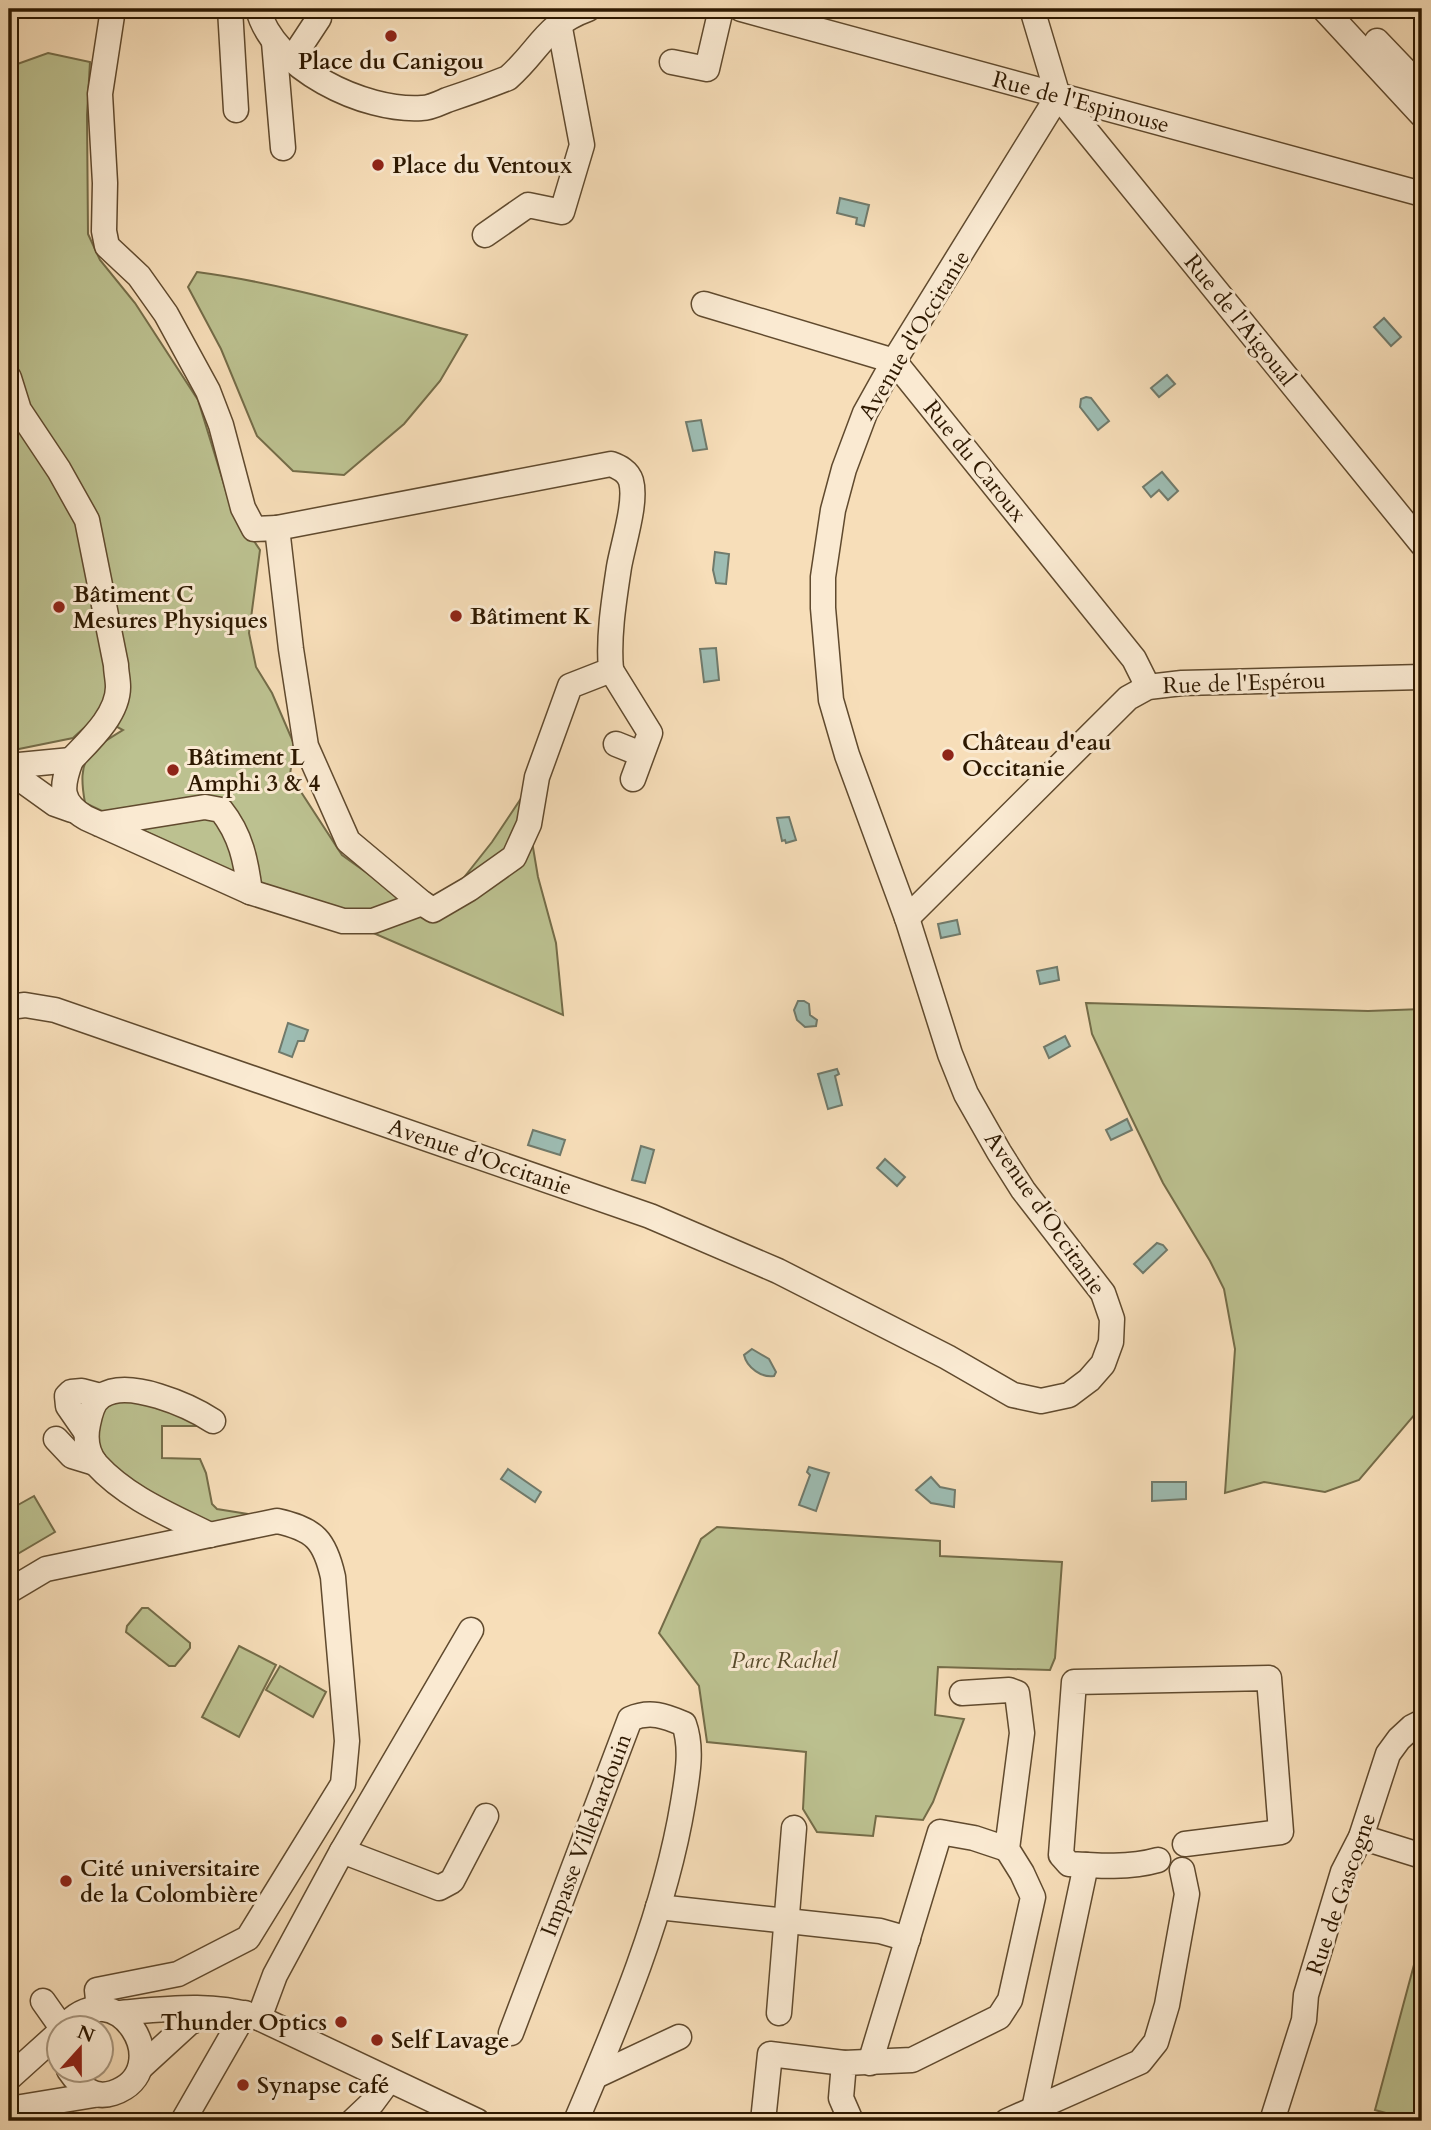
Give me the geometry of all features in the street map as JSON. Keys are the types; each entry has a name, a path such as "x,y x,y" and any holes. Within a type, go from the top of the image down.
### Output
{"street":[{"path":"113,9 100,94 105,183 104,231 107,246 139,276 166,314 208,391 221,425 243,508 254,529 277,528 611,464 623,469 631,480 632,499 618,570 610,655 611,670 650,733 633,779"},
{"path":"230,9 236,110"},
{"path":"258,9 261,20 283,51 337,89 360,99 386,105 424,108 508,78 519,69 548,32 559,23 588,9"},
{"path":"283,148 283,51 319,18 319,9"},
{"path":"672,62 707,69 721,9"},
{"name":"Rue de l'Espinouse","path":"741,9 1422,194"},
{"path":"1032,9 1058,96"},
{"path":"1324,9 1422,115"},
{"path":"1346,9 1422,88"},
{"path":"485,235 528,205 562,212 582,145 559,23"},
{"name":"Avenue d'Occitanie","path":"9,1007 25,1005 55,1010 650,1216 778,1271 947,1357 1013,1395 1041,1401 1069,1395 1089,1380 1103,1364 1111,1342 1112,1319 1103,1293 1023,1190 999,1152 967,1094 950,1054 907,918 847,755 831,700 823,608 827,542 844,469 865,413 894,361 1058,96"},
{"name":"Rue de l'Aigoual","path":"1058,96 1422,544"},
{"path":"704,304 894,361"},
{"name":"Rue du Caroux","path":"894,361 1134,659 1147,687"},
{"path":"9,378 19,410 59,470 87,520 116,665 118,689 114,705 99,728 71,760 64,787 66,801 72,810"},
{"path":"277,528 306,746 348,841 433,910 469,889 514,857 529,824 537,777 570,686 611,670"},
{"name":"Rue de l'Espérou","path":"907,918 1128,698 1147,687 1182,683 1422,677"},
{"path":"616,744 642,754"},
{"path":"9,766 71,760"},
{"path":"9,771 55,804 250,892 343,921 373,921 422,903"},
{"path":"99,824 205,807 221,810 241,843 250,892"},
{"path":"86,1432 58,1396 82,1391 101,1396"},
{"path":"95,1463 87,1447 86,1432 92,1409 101,1396 114,1391 146,1393 186,1406 213,1421"},
{"path":"56,1439 72,1455 95,1463 140,1501 210,1535"},
{"path":"9,1591 46,1569 277,1521 309,1531 322,1543 333,1577 347,1741 343,1784 248,1938 178,1974 83,2014"},
{"path":"183,2121 252,2015 342,1851 471,1630"},
{"path":"1158,1860 1141,1864 1086,1866 1069,1864 1061,1855 1074,1682 1269,1678 1281,1832 1185,1844 1176,1839 1165,1841 1158,1849 1158,1860 1167,1871 1182,1870"},
{"path":"763,2121 770,2054 844,2063 912,2060 999,2017 1010,2000 1033,1897 1007,1849 1022,1733 1017,1693 1009,1690 962,1693"},
{"name":"Impasse Villehardouin","path":"512,2033 630,1719 642,1713 664,1715 684,1724 690,1740 678,1834 658,1907 598,2075 576,2121"},
{"name":"Rue de Gascogne","path":"1272,2121 1304,2020 1306,1995 1343,1872 1361,1837 1388,1754 1399,1739 1422,1722"},
{"path":"342,1851 439,1888 452,1881 486,1816"},
{"path":"779,2013 794,1828"},
{"path":"870,2063 940,1832 974,1838 1007,1849"},
{"path":"1361,1837 1422,1856"},
{"path":"1007,2121 1140,2062 1156,2042 1167,2005 1187,1894 1182,1870 1190,1857 1185,1844"},
{"path":"1034,2109 1086,1866"},
{"path":"658,1907 880,1931 908,1939"},
{"path":"43,2001 52,2014"},
{"path":"105,2004 185,2007 252,2015 477,2121"},
{"path":"105,2004 129,2021 137,2037 141,2067"},
{"path":"9,2109 108,2095 122,2090 134,2080 141,2067 189,2023 217,2010"},
{"path":"598,2075 679,2037"},
{"path":"9,2078 46,2044"},
{"path":"844,2063 841,2098 851,2121"},
{"path":"353,2121 390,2080"},
{"path":"80,2084 94,2095"}],"green space":[{"path":"48,53 90,62 87,115 88,234 100,260 135,303 198,400 231,507 260,550 249,633 256,667 272,693 294,744 290,775 342,855 431,919 492,842 524,794 538,877 556,943 563,1015 223,868 85,803 82,776 87,758 101,744 123,730 97,716 73,738 9,751 9,67"},
{"path":"197,272 299,291 467,335 440,381 404,424 344,475 293,471 257,436 221,349 188,287"},
{"path":"1086,1003 1368,1011 1422,1009 1422,1406 1359,1480 1325,1492 1264,1482 1225,1493 1235,1349 1224,1289 1163,1183 1130,1115 1092,1034"},
{"path":"144,1399 200,1426 162,1426 162,1458 200,1459 206,1473 212,1504 217,1509 262,1514 205,1527 151,1500 96,1452 102,1406 111,1401"},
{"path":"34,1496 55,1532 9,1559 9,1510"},
{"name":"Parc Rachel","path":"717,1527 940,1541 940,1556 1062,1562 1055,1658 1050,1670 938,1667 935,1715 964,1719 933,1802 923,1820 876,1816 873,1836 817,1832 803,1809 806,1752 707,1742 699,1686 659,1633 701,1539"},
{"path":"142,1608 148,1608 190,1643 190,1648 175,1666 169,1666 126,1632 127,1626"},
{"path":"239,1646 276,1665 239,1737 202,1717"},
{"path":"280,1666 326,1692 313,1717 266,1690"},
{"path":"1422,1935 1422,2121 1415,2121 1375,2110"}],"water":[{"path":"840,198 869,205 864,226 856,224 857,218 837,213"},
{"path":"1384,318 1401,337 1391,346 1374,327"},
{"path":"1167,375 1175,384 1159,397 1151,388"},
{"path":"1091,398 1109,421 1098,430 1080,407 1081,399"},
{"path":"701,420 707,449 693,451 686,422"},
{"path":"1162,472 1178,491 1168,500 1159,490 1151,497 1143,487"},
{"path":"715,552 729,554 726,584 716,583 713,570"},
{"path":"716,648 719,680 704,682 700,649"},
{"path":"789,817 796,840 786,843 785,840 782,841 777,818"},
{"path":"957,920 960,934 941,938 938,924"},
{"path":"1057,967 1059,980 1040,984 1037,971"},
{"path":"798,1001 809,1004 810,1015 817,1020 816,1026 805,1027 797,1020 794,1010"},
{"path":"288,1023 308,1030 304,1041 298,1041 292,1057 279,1052"},
{"path":"1065,1036 1070,1046 1049,1058 1044,1047"},
{"path":"837,1069 839,1074 835,1076 842,1105 828,1109 818,1074"},
{"path":"1127,1119 1132,1130 1111,1140 1106,1130"},
{"path":"533,1130 565,1140 560,1155 528,1145"},
{"path":"641,1146 654,1150 645,1183 632,1180"},
{"path":"885,1159 905,1177 897,1186 877,1168"},
{"path":"1157,1243 1167,1250 1143,1273 1134,1264"},
{"path":"752,1349 769,1359 776,1372 774,1376 760,1374 748,1364 744,1355"},
{"path":"809,1467 829,1473 816,1511 799,1505 810,1475 807,1472"},
{"path":"508,1469 541,1492 535,1502 501,1479"},
{"path":"931,1477 940,1487 955,1490 954,1507 931,1503 916,1490"},
{"path":"1152,1482 1186,1482 1186,1499 1152,1501"}],"place":[{"name":"Place du Canigou","path":"391,36"},
{"name":"Place du Ventoux","path":"378,165"},
{"name":"Bâtiment C Mesures Physiques","path":"59,607"},
{"name":"Bâtiment K","path":"456,616"},
{"name":"Château d'eau Occitanie","path":"948,755"},
{"name":"Bâtiment L Amphi 3 & 4","path":"173,770"},
{"name":"Cité universitaire de la Colombière","path":"66,1881"},
{"name":"Thunder Optics","path":"341,2022"},
{"name":"Self Lavage","path":"377,2040"},
{"name":"Synapse café","path":"243,2085"}]}
